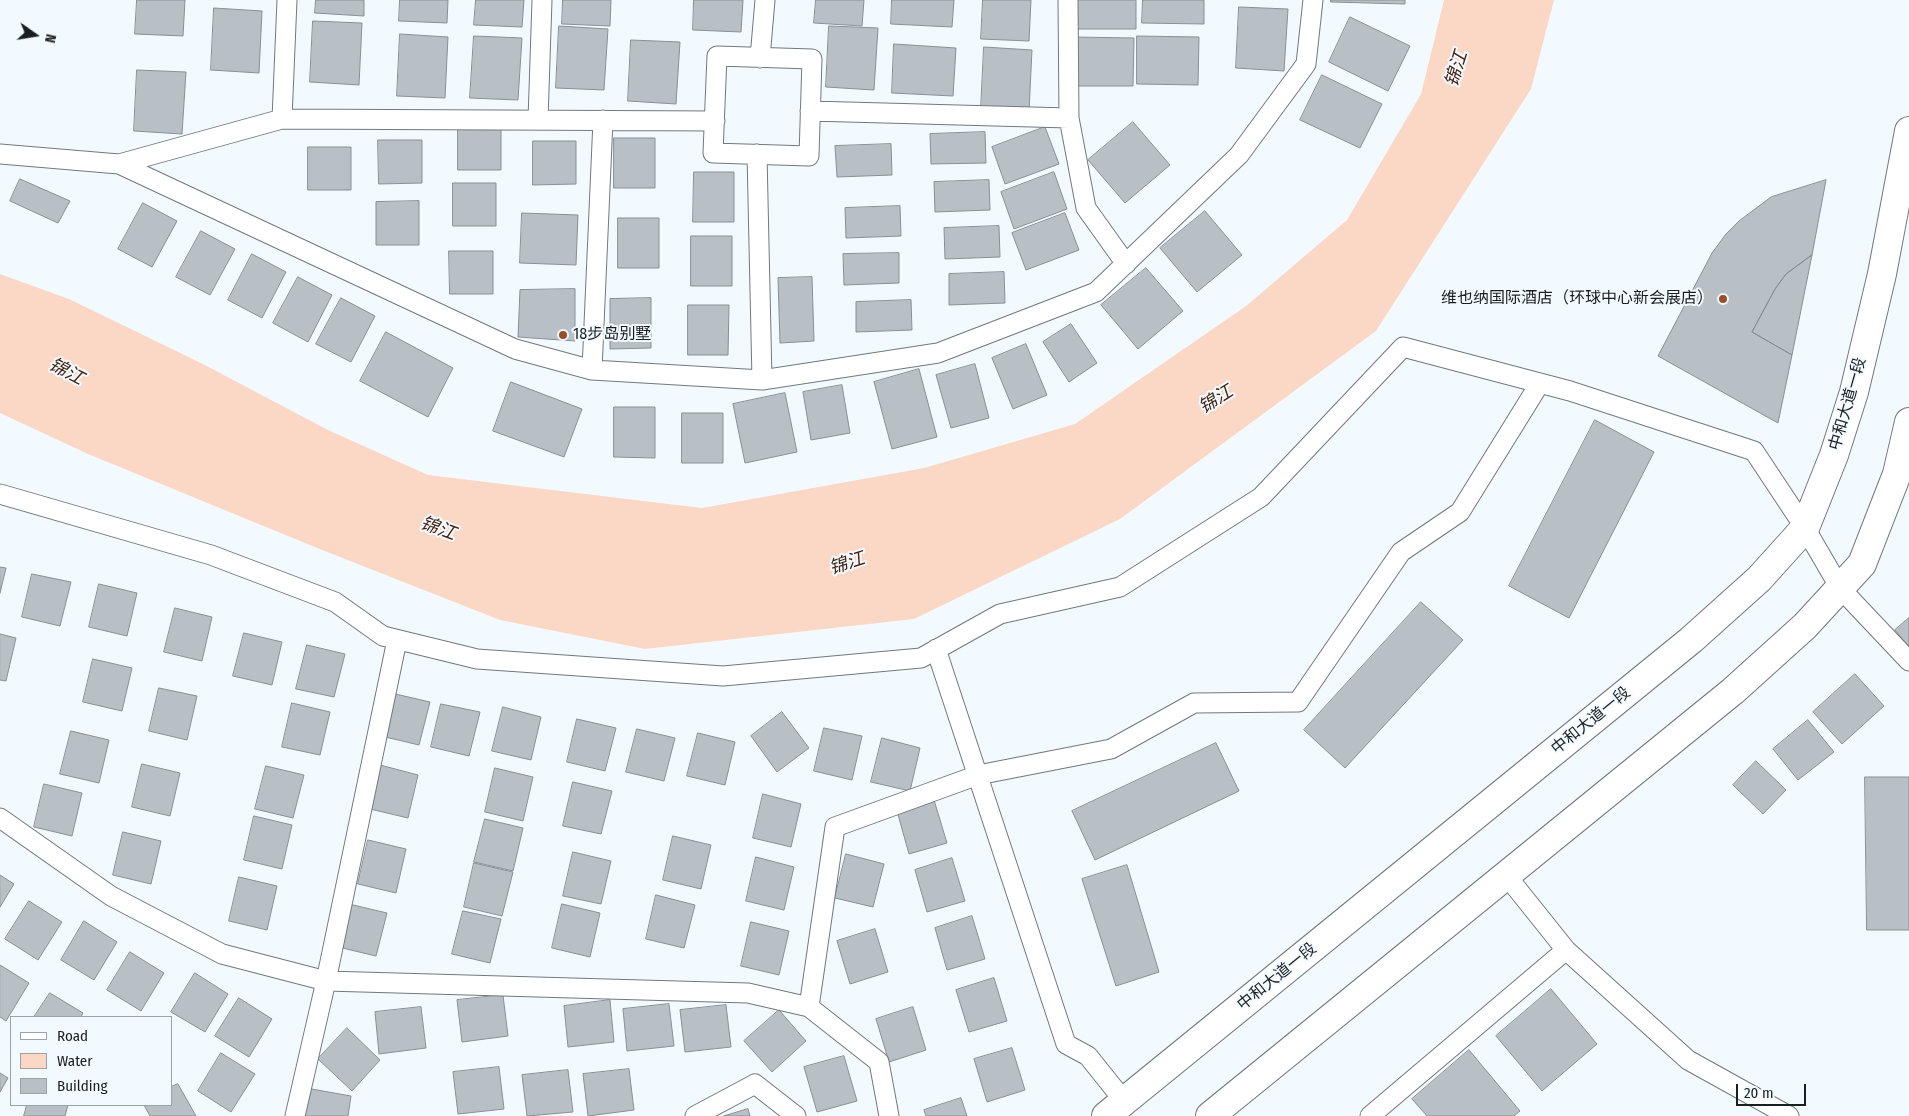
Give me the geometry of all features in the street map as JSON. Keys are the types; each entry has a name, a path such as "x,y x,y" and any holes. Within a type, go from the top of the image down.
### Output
{"main road":[{"name":"中和大道一段","path":"1115,1109 1691,640 1759,579 1805,528 1834,455 1854,392 1882,274 1909,131"},
{"path":"1217,1114 1506,875 1733,691 1805,626 1862,564 1897,474 1909,422"}],"street":[{"path":"282,119 287,0"},
{"path":"538,120 542,0"},
{"path":"760,58 764,0"},
{"path":"1068,0 1069,118 1086,208 1126,264"},
{"path":"119,164 515,349 592,370 762,380 938,353 1096,292 1239,155 1306,64 1313,0"},
{"path":"717,56 812,59 810,111 809,156 713,153 717,56"},
{"path":"810,111 1069,118"},
{"path":"0,154 119,164 282,119 714,121"},
{"path":"592,370 603,120"},
{"path":"757,154 762,380"},
{"path":"0,494 211,555 335,602 383,636 477,660 723,676 921,658 1000,614 1120,586 1261,496 1403,347 1570,391 1754,452 1805,528 1840,588 1909,661"},
{"path":"809,1007 835,827 978,775 1111,749 1194,703 1298,702 1401,552 1460,512 1540,383"},
{"path":"295,1116 326,980 397,640"},
{"path":"936,649 1066,1044 1088,1056 1115,1109"},
{"path":"0,818 110,896 222,954 326,980 748,993 809,1007 879,1062 889,1116"},
{"path":"1506,875 1566,950 1688,1060 1790,1116"},
{"path":"1370,1116 1566,950"},
{"path":"695,1116 755,1084 796,1116"}],"water":[{"name":"锦江","path":"1444,0 1554,0 1531,89 1376,331 1120,519 914,619 645,649 500,620 317,548 88,454 0,413 0,274 69,299 203,364 328,430 428,475 702,508 924,468 1075,424 1246,306 1347,220 1421,94"}],"building":[{"path":"137,0 185,0 183,36 135,34"},
{"path":"316,0 364,0 364,16 315,13"},
{"path":"400,0 448,0 447,23 399,21"},
{"path":"476,0 524,0 522,27 474,25"},
{"path":"563,0 611,0 610,26 562,24"},
{"path":"694,0 743,0 741,32 693,30"},
{"path":"816,0 864,0 862,26 814,23"},
{"path":"892,0 954,0 952,27 891,24"},
{"path":"983,0 1031,0 1029,41 981,39"},
{"path":"1074,0 1136,0 1136,29 1074,29"},
{"path":"1143,0 1204,0 1204,24 1142,23"},
{"path":"1331,0 1405,0 1405,4 1331,2"},
{"path":"1239,7 1288,9 1284,71 1236,68"},
{"path":"214,8 262,11 259,73 211,70"},
{"path":"1350,17 1410,46 1388,91 1329,62"},
{"path":"313,21 362,23 359,85 310,82"},
{"path":"559,26 608,29 604,90 556,88"},
{"path":"829,26 878,28 874,90 826,87"},
{"path":"400,34 448,37 445,98 397,96"},
{"path":"474,36 522,38 518,100 470,98"},
{"path":"1137,36 1199,37 1198,85 1137,84"},
{"path":"1073,37 1134,38 1133,86 1072,86"},
{"path":"631,40 680,42 676,104 628,101"},
{"path":"894,44 956,48 953,96 892,93"},
{"path":"984,47 1032,50 1029,111 981,109"},
{"path":"137,70 186,72 182,134 134,131"},
{"path":"1322,75 1382,104 1360,148 1300,120"},
{"path":"1133,122 1170,165 1125,203 1088,160"},
{"path":"458,127 501,127 501,170 458,170"},
{"path":"1045,127 1059,164 1005,184 992,147"},
{"path":"985,132 986,163 931,164 930,134"},
{"path":"614,138 655,138 655,188 614,188"},
{"path":"378,140 422,140 422,183 379,184"},
{"path":"533,141 576,141 576,184 533,185"},
{"path":"891,144 892,175 837,177 835,146"},
{"path":"308,147 351,147 351,190 308,190"},
{"path":"694,172 734,172 734,222 693,222"},
{"path":"1054,172 1067,209 1014,229 1001,192"},
{"path":"20,179 70,201 58,223 10,201"},
{"path":"989,180 990,210 935,212 934,182"},
{"path":"1826,180 1812,255 1786,274 1775,289 1752,332 1792,355 1778,423 1658,356 1712,253 1726,234 1739,221 1771,197"},
{"path":"453,183 496,183 496,226 453,226"},
{"path":"419,201 419,245 376,245 376,202"},
{"path":"143,203 177,221 152,267 118,249"},
{"path":"900,206 901,236 846,238 845,208"},
{"path":"1205,211 1242,255 1197,292 1160,248"},
{"path":"522,213 578,215 576,265 520,263"},
{"path":"1065,213 1079,250 1026,270 1012,233"},
{"path":"618,218 659,218 659,268 618,268"},
{"path":"999,226 1000,257 945,259 944,228"},
{"path":"201,231 235,249 210,295 176,277"},
{"path":"691,236 732,236 732,286 691,286"},
{"path":"449,251 493,251 493,294 450,294"},
{"path":"899,253 899,283 844,285 843,254"},
{"path":"252,254 286,272 262,318 228,300"},
{"path":"1812,255 1792,355 1752,332 1775,289 1786,274"},
{"path":"1146,268 1183,311 1138,349 1101,305"},
{"path":"1004,272 1005,303 949,305 949,274"},
{"path":"298,277 332,295 308,342 273,323"},
{"path":"812,277 814,341 780,343 778,278"},
{"path":"575,289 575,341 518,337 520,290"},
{"path":"341,298 375,316 351,362 316,344"},
{"path":"651,298 651,348 610,349 610,299"},
{"path":"911,300 912,330 856,332 856,302"},
{"path":"688,305 729,305 728,355 688,355"},
{"path":"1071,324 1097,363 1069,382 1043,342"},
{"path":"386,332 453,368 428,417 360,381"},
{"path":"1026,344 1047,395 1013,409 992,358"},
{"path":"975,364 989,418 951,428 936,375"},
{"path":"919,369 937,437 892,449 874,382"},
{"path":"511,382 582,409 564,457 493,431"},
{"path":"842,385 850,433 811,440 803,392"},
{"path":"785,393 797,452 745,463 733,404"},
{"path":"614,407 655,407 655,458 614,457"},
{"path":"682,413 723,413 723,463 682,463"},
{"path":"1595,420 1654,452 1569,618 1509,586"},
{"path":"0,567 6,568 0,593"},
{"path":"32,574 71,582 60,626 22,617"},
{"path":"99,584 137,593 127,636 89,627"},
{"path":"1421,602 1463,640 1345,768 1304,730"},
{"path":"175,608 212,617 202,661 164,652"},
{"path":"1909,618 1909,645 1908,646 1895,630"},
{"path":"244,633 282,642 272,685 233,676"},
{"path":"0,634 16,638 6,681 0,680"},
{"path":"307,645 345,654 334,697 296,689"},
{"path":"93,659 132,668 122,711 83,702"},
{"path":"1855,674 1884,706 1842,744 1813,712"},
{"path":"159,688 197,696 187,740 149,731"},
{"path":"391,693 430,702 419,745 381,736"},
{"path":"292,703 330,712 320,755 282,747"},
{"path":"441,704 480,712 469,756 431,747"},
{"path":"503,707 541,717 531,760 492,751"},
{"path":"782,712 809,748 777,772 751,736"},
{"path":"577,719 616,728 605,771 567,762"},
{"path":"1808,720 1834,752 1798,780 1773,749"},
{"path":"824,728 862,736 852,780 814,771"},
{"path":"637,729 675,738 664,781 626,772"},
{"path":"71,731 109,740 99,783 60,774"},
{"path":"698,733 735,742 725,785 687,776"},
{"path":"882,738 920,748 910,791 871,782"},
{"path":"1216,743 1239,791 1095,860 1072,811"},
{"path":"1756,761 1786,790 1763,814 1733,785"},
{"path":"142,764 180,773 170,816 132,807"},
{"path":"380,765 418,775 408,818 370,809"},
{"path":"266,766 304,775 293,818 255,809"},
{"path":"495,768 533,777 523,821 485,812"},
{"path":"1865,777 1909,777 1909,930 1867,930"},
{"path":"573,782 612,791 601,834 563,826"},
{"path":"44,784 82,793 72,836 34,827"},
{"path":"763,794 801,804 791,847 753,838"},
{"path":"934,800 947,843 909,854 897,811"},
{"path":"254,816 292,825 282,869 244,860"},
{"path":"485,819 523,828 513,871 474,862"},
{"path":"123,832 161,841 151,884 113,875"},
{"path":"673,836 711,845 701,889 663,880"},
{"path":"368,840 406,849 396,893 358,884"},
{"path":"573,852 611,861 601,904 563,896"},
{"path":"846,854 884,864 873,907 835,898"},
{"path":"756,857 794,867 784,910 746,901"},
{"path":"952,858 965,901 927,912 915,870"},
{"path":"474,863 513,872 502,916 464,907"},
{"path":"1127,865 1159,972 1116,986 1082,879"},
{"path":"0,875 14,884 0,907"},
{"path":"239,877 277,886 267,930 229,921"},
{"path":"656,895 695,905 684,948 646,939"},
{"path":"29,901 62,922 38,960 5,939"},
{"path":"349,904 387,913 376,956 338,947"},
{"path":"562,904 600,913 590,957 552,948"},
{"path":"463,911 501,919 490,963 452,954"},
{"path":"972,916 985,959 947,970 935,928"},
{"path":"84,921 117,942 94,980 61,960"},
{"path":"751,922 789,931 779,975 741,966"},
{"path":"875,929 888,972 850,984 837,941"},
{"path":"130,952 164,973 141,1011 107,990"},
{"path":"0,965 29,983 6,1021 0,1017"},
{"path":"195,973 228,994 205,1032 171,1012"},
{"path":"994,978 1007,1021 969,1032 956,990"},
{"path":"1551,989 1597,1044 1542,1091 1496,1036"},
{"path":"50,993 83,1013 82,1016 35,1016"},
{"path":"503,995 508,1036 462,1042 457,1000"},
{"path":"239,998 272,1019 249,1057 215,1036"},
{"path":"610,1000 614,1042 568,1047 564,1006"},
{"path":"669,1004 674,1046 627,1051 623,1009"},
{"path":"726,1005 731,1047 685,1052 680,1010"},
{"path":"421,1007 426,1048 379,1054 375,1012"},
{"path":"913,1007 926,1050 889,1062 876,1019"},
{"path":"779,1010 806,1041 772,1072 744,1041"},
{"path":"347,1028 380,1060 352,1091 318,1059"},
{"path":"1012,1048 1025,1090 987,1102 974,1059"},
{"path":"1469,1050 1520,1111 1514,1116 1427,1116 1412,1099"},
{"path":"221,1053 255,1074 231,1112 198,1091"},
{"path":"844,1056 857,1101 817,1112 804,1067"},
{"path":"499,1067 504,1109 458,1114 453,1072"},
{"path":"629,1069 634,1110 588,1116 583,1074"},
{"path":"568,1070 573,1112 527,1116 522,1075"},
{"path":"0,1073 8,1078 0,1092"},
{"path":"178,1084 196,1116 150,1116 145,1106 172,1106 172,1087"},
{"path":"306,1088 351,1096 348,1116 301,1116"},
{"path":"961,1098 967,1116 926,1116 924,1110"},
{"path":"27,1106 68,1106 65,1116 24,1116"},
{"path":"748,1109 750,1116 724,1116"}],"place":[{"name":"维也纳国际酒店（环球中心新会展店）","path":"1723,299"},
{"name":"18步岛别墅","path":"563,335"}]}
